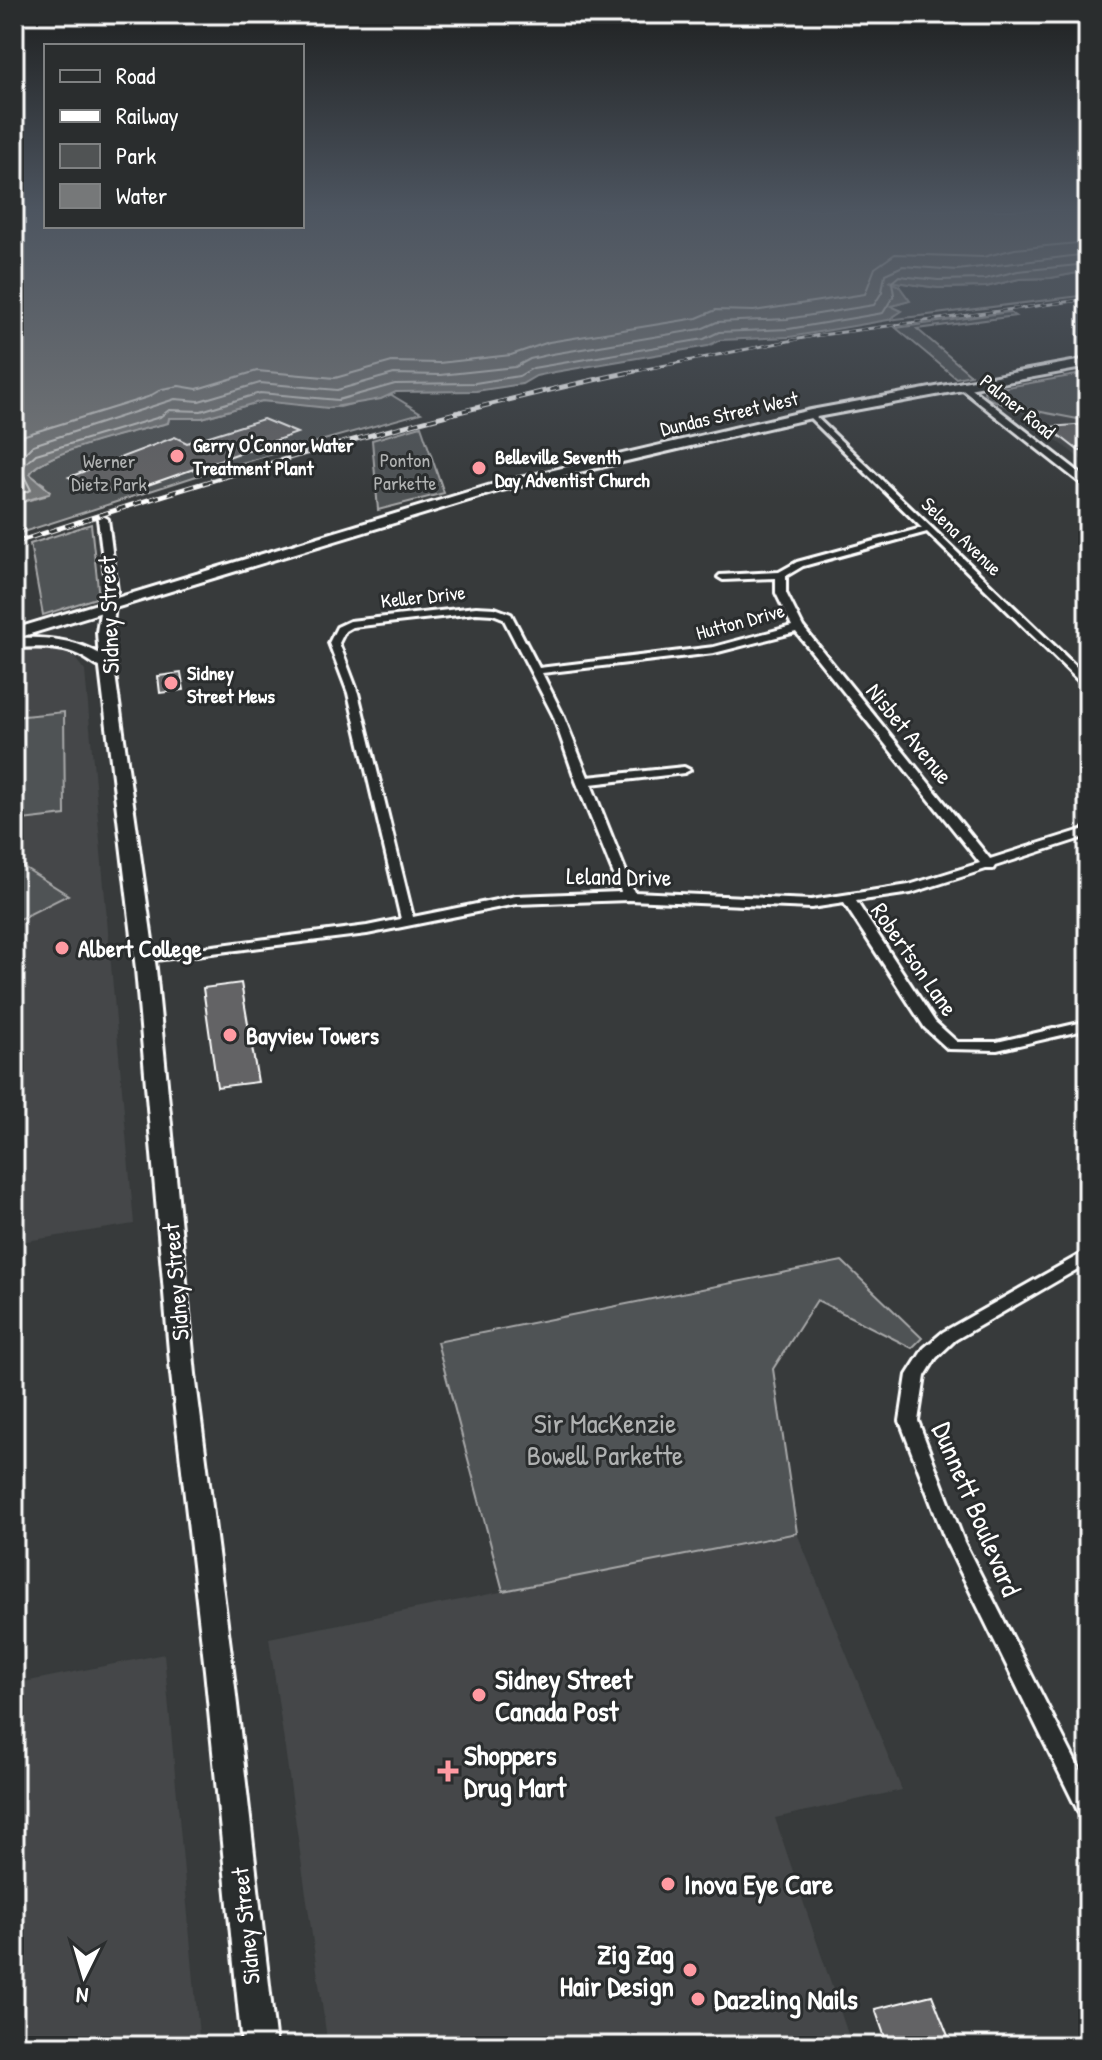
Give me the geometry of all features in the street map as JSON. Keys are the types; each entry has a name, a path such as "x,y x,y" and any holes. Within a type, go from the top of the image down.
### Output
{"main road":[{"name":"Dundas Street West","path":"14,634 499,487 811,414 1088,363"},
{"name":"Palmer Road","path":"963,385 1088,485"},
{"name":"Dundas Street West","path":"14,643 88,617 108,606"},
{"name":"Sidney Street","path":"108,606 105,617 108,666 136,922 144,959 183,1374 219,1670 259,2046"},
{"path":"14,643 60,642 76,645 108,666"}],"street":[{"name":"Selena Avenue","path":"811,414 1088,684"},
{"name":"Sidney Street","path":"103,519 112,591 108,606"},
{"name":"Hutton Drive","path":"536,671 714,650 798,628 781,593 781,575 800,564 928,529"},
{"path":"723,577 781,575"},
{"name":"Keller Drive","path":"408,921 353,693 334,643 341,629 350,624 495,611 507,616 558,715 629,896"},
{"name":"Nisbet Avenue","path":"798,628 989,866"},
{"path":"582,781 684,770"},
{"name":"Leland Drive","path":"144,959 367,930 516,900 629,896 811,904 911,889 1088,832"},
{"name":"Robertson Lane","path":"848,899 930,1025 953,1046 997,1046 1088,1025"},
{"name":"Dunnett Boulevard","path":"1088,1256 949,1336 930,1353 916,1375 909,1421 955,1542 1088,1808"}],"shaded area":[{"path":"1088,373 1088,465 992,389"},
{"name":"Albert College","path":"67,648 85,671 134,1224 14,1243 14,650"},
{"path":"797,1533 902,1790 775,1818 852,2046 328,2046 269,1638"},
{"path":"164,1654 200,2046 14,2046 14,1684"}],"green space":[{"path":"999,306 888,320 901,311 889,307"},
{"path":"1009,312 1015,316 917,329 971,375 956,378 896,328"},
{"path":"1088,373 1088,421 1005,405 985,397 984,391"},
{"name":"Werner Dietz Park","path":"390,394 421,413 209,472 14,535 14,504 45,496 44,484 30,475 37,466 70,450 168,423 169,418 202,418 262,401 340,407"},
{"name":"Ponton Parkette","path":"421,426 444,493 378,510 372,440"},
{"path":"91,524 99,597 43,615 30,544"},
{"path":"64,712 65,815 14,821 14,717"},
{"path":"22,866 68,895 14,922 14,870"},
{"name":"Sir MacKenzie Bowell Parkette","path":"842,1261 922,1338 912,1348 817,1300 773,1369 797,1533 503,1591 437,1342"}],"water":[{"path":"14,306 891,306 902,311 888,320 790,337 720,340 708,346 555,372 536,376 522,384 476,391 396,392 381,399 328,408 262,401 202,418 169,418 168,423 92,443 51,458 30,474 50,491 49,494 14,504"}],"building":[{"name":"Gerry O'Connor Water Treatment Plant","path":"263,419 297,433 128,492 119,488 102,493 69,477 175,437 187,443"},
{"path":"1088,424 1088,450 1079,451 1048,427"},
{"name":"Sidney Street Mews","path":"181,673 184,690 160,693 158,676"},
{"name":"Bayview Towers","path":"241,983 258,1082 217,1087 203,988"},
{"path":"932,1995 952,2046 888,2046 875,2009"}],"railway":[{"path":"628,373 814,336 1035,306"},
{"path":"628,373 635,371"},
{"path":"14,543 322,448 478,407 628,373"}],"place":[{"name":"Gerry O'Connor Water Treatment Plant","path":"177,456"},
{"name":"Belleville Seventh Day Adventist Church","path":"479,468"},
{"name":"Sidney Street Mews","path":"171,683"},
{"name":"Albert College","path":"62,948"},
{"name":"Bayview Towers","path":"230,1035"},
{"name":"Sidney Street Canada Post","path":"479,1695"},
{"name":"Shoppers Drug Mart","path":"448,1771"},
{"name":"Inova Eye Care","path":"668,1884"},
{"name":"Zig Zag Hair Design","path":"690,1970"},
{"name":"Dazzling Nails","path":"698,1999"}]}
